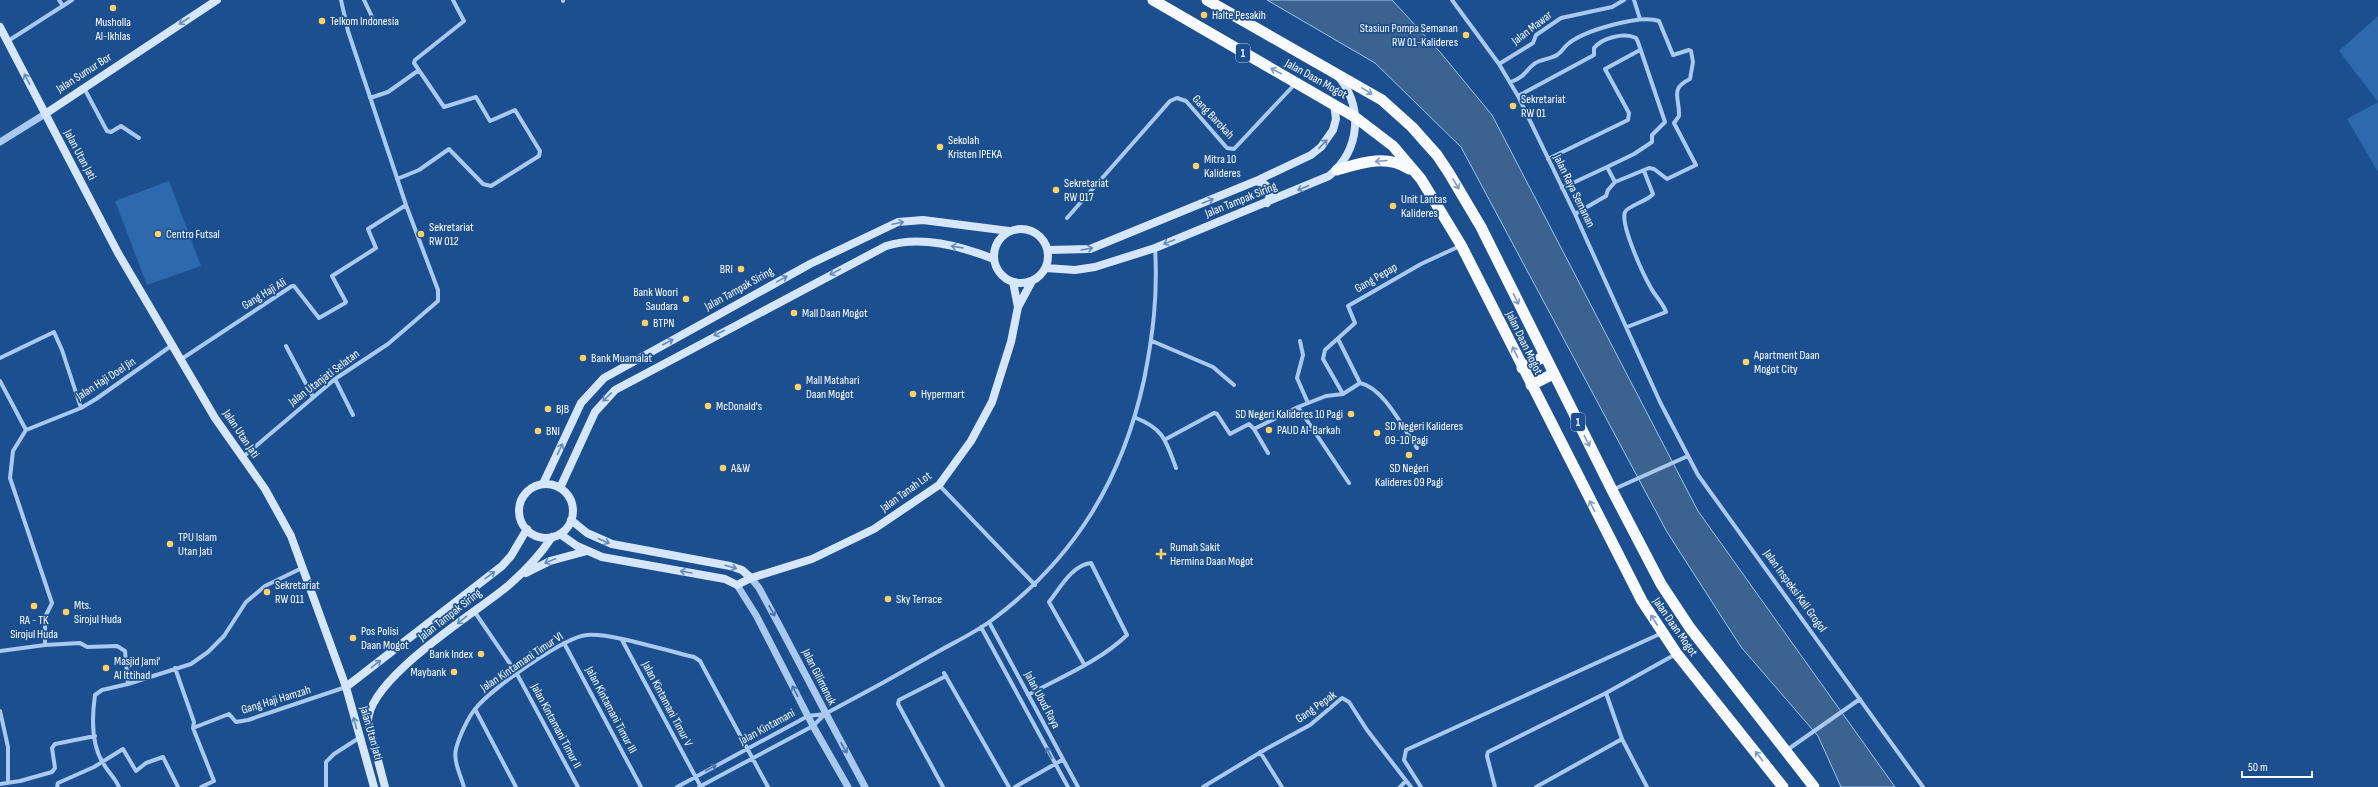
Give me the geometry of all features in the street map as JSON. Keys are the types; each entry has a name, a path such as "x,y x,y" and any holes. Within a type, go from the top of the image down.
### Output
{"highway":[{"name":"Jalan Daan Mogot","path":"1153,0 1256,61 1296,82 1356,117 1393,146 1416,174 1433,196 1461,245 1630,581 1662,633 1677,654 1783,787"},
{"name":"Jalan Daan Mogot","path":"1207,0 1334,71 1382,100 1398,113 1425,140 1441,161 1480,227 1612,490 1672,602 1706,649 1789,748 1814,787"},
{"path":"1337,170 1369,162 1388,160 1403,165 1416,174"},
{"path":"1522,368 1545,356"},
{"path":"1531,385 1553,374"}],"main road":[{"name":"Jalan Sumur Bor","path":"44,114 217,0"},
{"name":"Jalan Utan Jati","path":"0,27 44,114 118,253 171,346 242,458 265,489 280,514 304,566 340,670 374,787"},
{"name":"Jalan Tampak Siring","path":"1046,268 1075,270 1094,267 1155,248 1322,180 1337,170 1355,138 1356,117 1349,93 1334,71"},
{"path":"36,96 45,104 51,106 63,102"},
{"name":"Jalan Tampak Siring","path":"1048,250 1090,249 1256,181 1311,155 1321,147 1333,130 1336,119 1334,104"},
{"path":"1256,181 1266,185 1270,189 1271,194 1267,203"},
{"name":"Jalan Tampak Siring","path":"543,484 582,402 604,378 810,264 898,222 923,220 1009,231"},
{"path":"1019,228 1029,229 1038,234 1044,241 1048,250 1046,268 1032,281 1023,284 1013,282 1000,273 994,259 997,242 1009,231 1019,228"},
{"path":"560,488 591,418 607,396 642,374 739,322 886,246 901,241 965,248 994,259"},
{"name":"Jalan Tanah Lot","path":"737,585 751,578 812,559 874,529 939,485 972,441 992,402 1009,349 1018,307 1032,281"},
{"name":"Jalan Tanah Lot","path":"1013,282 1018,307"},
{"path":"543,484 560,488 570,500 572,507 571,520 560,534 552,537 543,537 527,529 520,516 521,501 530,490 543,484"},
{"path":"571,520 587,533 612,544 730,566 742,570 751,578"},
{"name":"Jalan Tampak Siring","path":"346,688 502,566 511,556 527,529"},
{"path":"560,534 587,551 608,559 725,579 737,585"},
{"name":"Jalan Tampak Siring","path":"369,715 375,699 389,681 474,611 509,585 537,556 552,537"},
{"path":"509,585 533,569 550,561 587,551"},
{"path":"340,670 347,677 360,676"},
{"name":"Jalan Utan Jati","path":"369,715 369,728 385,787"}],"street":[{"path":"59,0 63,6"},
{"path":"8,41 72,0"},
{"path":"341,0 348,31 406,205"},
{"path":"364,0 374,21"},
{"path":"398,179 418,170 449,149 483,184 491,186 539,156 540,151 515,110 490,121 476,97 444,107 414,63 415,60 464,21 453,0"},
{"name":"Jalan Raya Semanan","path":"1452,0 1511,82 1575,214 1660,402"},
{"name":"Jalan Mawar","path":"1499,64 1533,43 1536,35 1561,18 1612,7 1624,0"},
{"path":"1634,0 1640,18"},
{"path":"1511,82 1525,76 1537,63 1556,56 1568,43 1578,38 1605,27 1640,18 1659,21 1673,55 1689,50 1693,54 1690,79 1680,85 1676,91 1679,116 1674,122 1696,165 1667,179 1654,169 1644,171 1615,182 1608,190 1605,198 1575,214"},
{"path":"1518,96 1594,56 1594,48 1604,41 1626,35 1636,38 1665,122 1655,131 1652,142 1634,154 1562,188"},
{"path":"1548,159 1628,120 1629,113 1605,69 1640,50"},
{"path":"370,98 388,92 419,70"},
{"name":"Gang Barokah","path":"1068,218 1170,101 1177,98 1186,100 1227,148 1234,149 1296,82"},
{"path":"83,88 106,131 111,132 121,126 139,138"},
{"path":"0,142 44,114"},
{"path":"1607,167 1615,182"},
{"path":"1627,327 1666,312 1652,290 1638,263 1627,230 1625,212 1653,194 1644,171"},
{"name":"Jalan Utanjati Selatan","path":"242,458 335,379 388,344 438,301 438,290 406,205"},
{"name":"Gang Haji Ali","path":"180,360 292,286 319,318 322,318 345,303 346,302 332,276 376,248 368,229 406,205"},
{"name":"Gang Pepap","path":"1338,339 1355,323 1348,306 1421,264 1461,245"},
{"path":"825,714 989,622 1035,585 1085,525 1104,496 1126,446 1136,418 1152,341 1158,286 1155,248"},
{"path":"0,358 54,332 62,350 81,408"},
{"path":"1343,394 1323,359 1325,350 1338,339 1360,383"},
{"path":"1152,341 1213,367 1234,385"},
{"path":"1300,342 1303,355 1297,378 1308,403"},
{"name":"Jalan Haji Doel Jin","path":"26,430 81,408 121,383 171,346"},
{"path":"286,346 313,397"},
{"path":"335,379 353,414"},
{"path":"0,381 26,430 13,452 10,478 52,603 45,617 44,645"},
{"path":"1254,429 1308,403 1326,396 1343,394 1360,383 1370,385 1380,394 1417,448"},
{"name":"Jalan Inspeksi Kali Grogol","path":"1660,402 1688,456 1710,492 1858,700 1923,787"},
{"path":"1298,407 1350,483"},
{"path":"1166,439 1214,413 1217,414 1230,434 1249,424 1254,429 1268,453"},
{"path":"1136,418 1152,424 1166,439 1176,468"},
{"path":"1612,490 1688,456"},
{"path":"939,485 1035,585"},
{"path":"1028,695 1084,664 1118,644 1127,636 1091,563 1084,564 1076,569 1049,602 1084,664"},
{"path":"119,787 102,763 95,736 92,716 95,695 102,690 128,684 191,664 208,652 224,636 246,602 264,586 304,566"},
{"name":"Jalan Gilimanuk","path":"751,578 775,617 865,787"},
{"path":"737,585 756,615 813,726 848,787"},
{"name":"Jalan Kintamani Timur II","path":"474,611 517,674 578,787"},
{"name":"Jalan Ubud Raya","path":"989,622 1062,760 1078,787"},
{"name":"Jalan Ubud Raya","path":"981,627 1068,787"},
{"path":"1421,787 1404,760 1406,750 1662,633"},
{"name":"Jalan Kintamani Timur VI","path":"464,787 455,757 456,749 475,709 517,674 564,643 588,635 622,640 694,657 700,661 768,787"},
{"name":"Jalan Kintamani Timur V","path":"622,640 700,787"},
{"path":"0,651 44,645 80,643 87,647 117,646 125,651 128,684"},
{"name":"Jalan Kintamani Timur III","path":"564,643 641,787"},
{"path":"1495,787 1487,756 1488,752 1606,693 1677,654"},
{"path":"175,668 194,722 193,728 214,782 201,787"},
{"path":"943,787 898,704 899,700 945,674 1009,787"},
{"name":"Gang Haji Hamzah","path":"193,728 229,714 236,722 248,720 346,688"},
{"path":"1606,693 1622,739 1647,787"},
{"name":"Gang Pepak","path":"1204,787 1260,752 1310,725 1342,698 1350,702 1367,730 1410,787"},
{"path":"1789,748 1858,700"},
{"path":"475,709 516,787"},
{"path":"0,711 8,747 8,782"},
{"name":"Jalan Kintamani","path":"677,787 808,716 825,714"},
{"name":"Jalan Kintamani","path":"700,787 813,726 825,714"},
{"path":"0,784 20,782 52,772 55,768 52,748 55,744 95,736"},
{"path":"326,787 326,762 334,754 359,738"},
{"path":"1536,787 1622,739"},
{"path":"57,787 58,783 102,763 123,750 136,771 146,762 163,757 178,787"},
{"path":"1260,752 1282,787"},
{"path":"1015,787 1062,760"},
{"path":"1400,787 1406,781"}],"shaded area":[{"path":"1267,0 1392,0 1440,52 1492,115 1698,511 1895,787 1841,787 1818,736 1741,647 1667,532 1461,147 1375,63"},
{"path":"2378,16 2378,102 2339,51"},
{"path":"2378,102 2378,172 2347,119"},
{"name":"Centro Futsal","path":"169,181 201,266 147,285 115,201"}],"place":[{"name":"Musholla Al-Ikhlas","path":"113,8"},
{"name":"Halte Pesakih","path":"1204,15"},
{"name":"Telkom Indonesia","path":"322,21"},
{"name":"Stasiun Pompa Semanan RW 01-Kalideres","path":"1466,35"},
{"name":"Sekretariat RW 01","path":"1513,106"},
{"name":"Sekolah Kristen IPEKA","path":"940,147"},
{"name":"Mitra 10 Kalideres","path":"1196,166"},
{"name":"Sekretariat RW 017","path":"1056,190"},
{"name":"Unit Lantas Kalideres","path":"1393,206"},
{"name":"Centro Futsal","path":"158,234"},
{"name":"Sekretariat RW 012","path":"421,234"},
{"name":"BRI","path":"741,269"},
{"name":"Bank Woori Saudara","path":"686,299"},
{"name":"Mall Daan Mogot","path":"794,313"},
{"name":"BTPN","path":"645,323"},
{"name":"Bank Muamalat","path":"583,358"},
{"name":"Apartment Daan Mogot City","path":"1746,362"},
{"name":"Mall Matahari Daan Mogot","path":"798,387"},
{"name":"Hypermart","path":"913,394"},
{"name":"McDonald's","path":"708,406"},
{"name":"BJB","path":"548,409"},
{"name":"SD Negeri Kalideres 10 Pagi","path":"1351,414"},
{"name":"PAUD Al-Barkah","path":"1269,430"},
{"name":"BNI","path":"538,431"},
{"name":"SD Negeri Kalideres 09-10 Pagi","path":"1377,433"},
{"name":"SD Negeri Kalideres 09 Pagi","path":"1409,455"},
{"name":"A&W","path":"723,468"},
{"name":"TPU Islam Utan Jati","path":"170,544"},
{"name":"Rumah Sakit Hermina Daan Mogot","path":"1161,554"},
{"name":"Sekretariat RW 011","path":"267,592"},
{"name":"Sky Terrace","path":"888,599"},
{"name":"RA - TK Sirojul Huda","path":"34,606"},
{"name":"Mts. Sirojul Huda","path":"66,612"},
{"name":"Pos Polisi Daan Mogot","path":"353,638"},
{"name":"Bank Index","path":"481,654"},
{"name":"Masjid Jami' Al Ittihad","path":"106,668"},
{"name":"Maybank","path":"454,672"}]}
